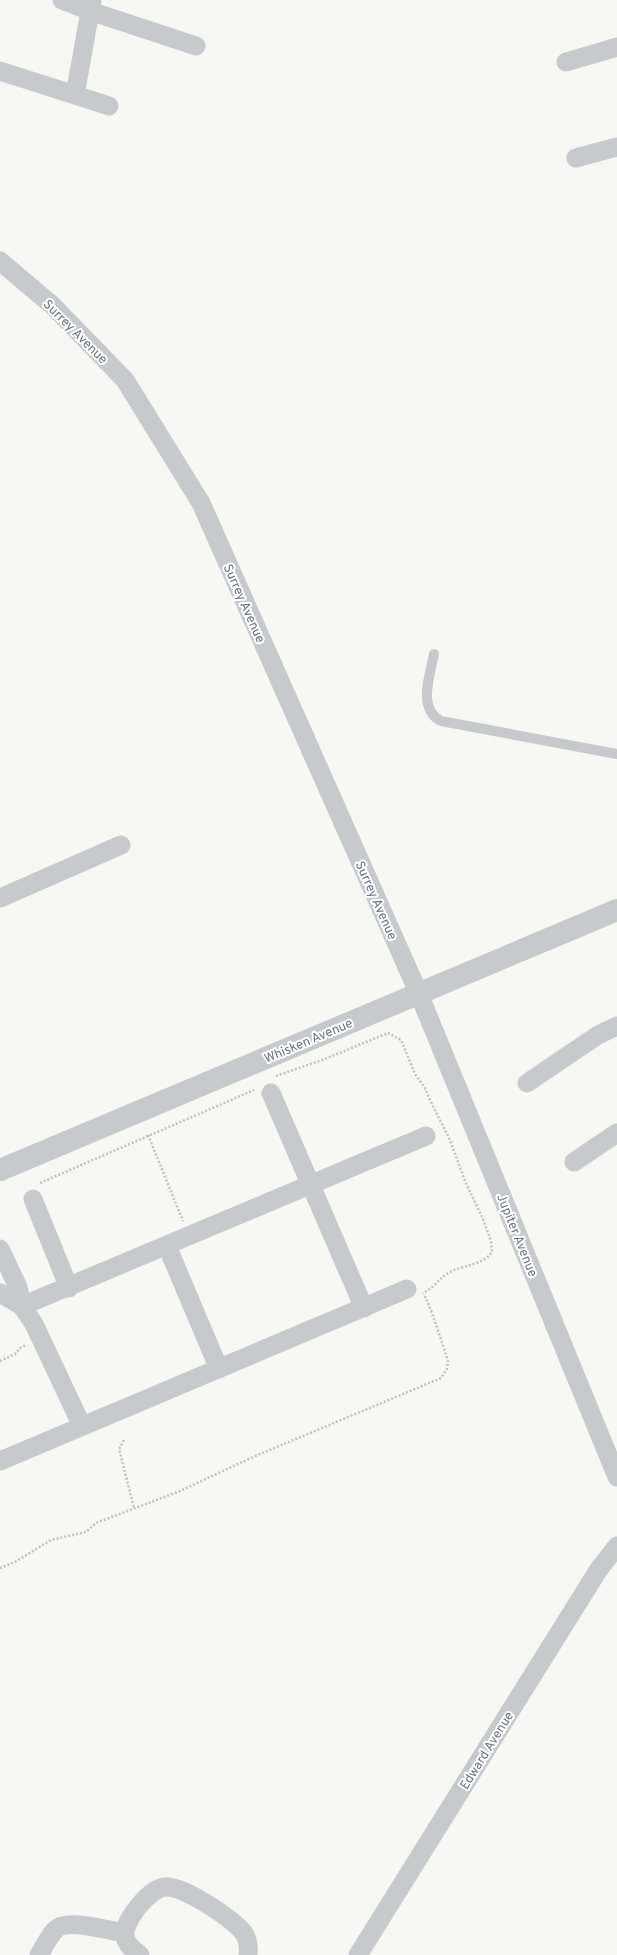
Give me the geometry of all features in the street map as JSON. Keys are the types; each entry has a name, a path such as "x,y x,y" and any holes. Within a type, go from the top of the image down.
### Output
{"street":[{"path":"62,0 91,6 196,46"},
{"path":"75,95 91,6"},
{"path":"566,62 617,47"},
{"path":"0,71 109,106"},
{"path":"576,158 617,147"},
{"name":"Surrey Avenue","path":"0,261 53,306 125,380 201,503 419,994"},
{"path":"0,898 120,845"},
{"name":"Whisken Avenue","path":"0,1170 617,910"},
{"name":"Jupiter Avenue","path":"419,994 617,1477"},
{"path":"527,1082 598,1034 617,1026"},
{"path":"267,1086 364,1308"},
{"path":"574,1162 617,1133"},
{"path":"22,1306 69,1288 426,1136"},
{"path":"33,1199 69,1288"},
{"path":"167,1246 219,1368"},
{"path":"0,1249 18,1287 22,1306 41,1339 82,1426"},
{"path":"0,1461 364,1308 415,1291"},
{"path":"0,1293 22,1306"},
{"name":"Edward Avenue","path":"358,1955 595,1576 617,1546"},
{"path":"140,1955 129,1945 125,1934 137,1910 148,1894 153,1890 167,1887 180,1889 218,1912 236,1925 247,1939 248,1955"},
{"path":"39,1955 55,1930 62,1925 72,1924 125,1934"}],"lane":[{"path":"434,654 426,698 429,710 434,718 441,721 617,754"}],"path":[{"path":"33,1199 34,1188 41,1183 148,1135 267,1086 388,1033 401,1040 416,1074 425,1088 450,1140 465,1181 483,1219 491,1241 492,1252 488,1258 450,1272 429,1290 415,1291"},
{"path":"148,1135 190,1236"},
{"path":"0,1568 15,1562 51,1540 86,1532 96,1523 180,1490 253,1457 441,1378 447,1369 448,1360 429,1308 427,1298 415,1291"},
{"path":"0,1361 15,1354 20,1348 41,1339"},
{"path":"124,1440 119,1449 134,1508"}]}
